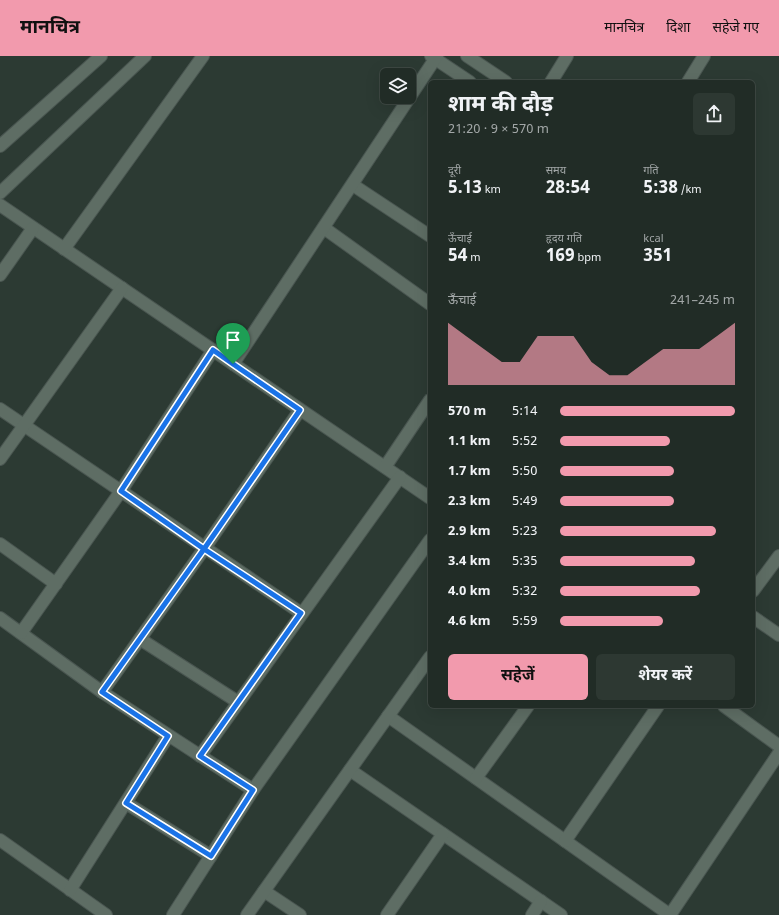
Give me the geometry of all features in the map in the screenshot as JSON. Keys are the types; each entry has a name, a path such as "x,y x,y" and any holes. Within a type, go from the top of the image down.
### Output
{"street":[{"path":"0,146 101,56"},
{"path":"0,193 145,56"},
{"path":"64,249 203,56"},
{"path":"467,56 503,80"},
{"path":"552,80 568,56"},
{"path":"689,80 704,56"},
{"path":"233,364 353,185 435,57 467,80"},
{"path":"353,185 428,235"},
{"path":"0,205 428,497"},
{"path":"0,275 33,228"},
{"path":"324,228 428,303"},
{"path":"0,459 122,288"},
{"path":"21,633 121,491 213,350"},
{"path":"385,467 428,403"},
{"path":"0,409 204,549 301,613"},
{"path":"102,692 204,549 300,410"},
{"path":"200,756 301,613 400,477"},
{"path":"173,915 253,790 428,543"},
{"path":"0,544 56,584"},
{"path":"755,588 779,556"},
{"path":"0,618 102,692 253,790"},
{"path":"755,618 779,635"},
{"path":"140,639 238,702"},
{"path":"247,915 428,660"},
{"path":"476,778 527,708"},
{"path":"565,841 657,708"},
{"path":"727,708 779,746"},
{"path":"388,716 670,915 779,753"},
{"path":"70,890 168,736"},
{"path":"350,770 561,915"},
{"path":"126,803 211,856"},
{"path":"387,915 443,834"},
{"path":"0,840 106,915"},
{"path":"264,890 300,915"},
{"path":"532,915 541,901"}],"route":[{"path":"233,364 213,350 121,491 204,549 102,692 168,736 126,803 211,856 253,790 200,756 301,613 204,549 300,410 233,364"}]}
